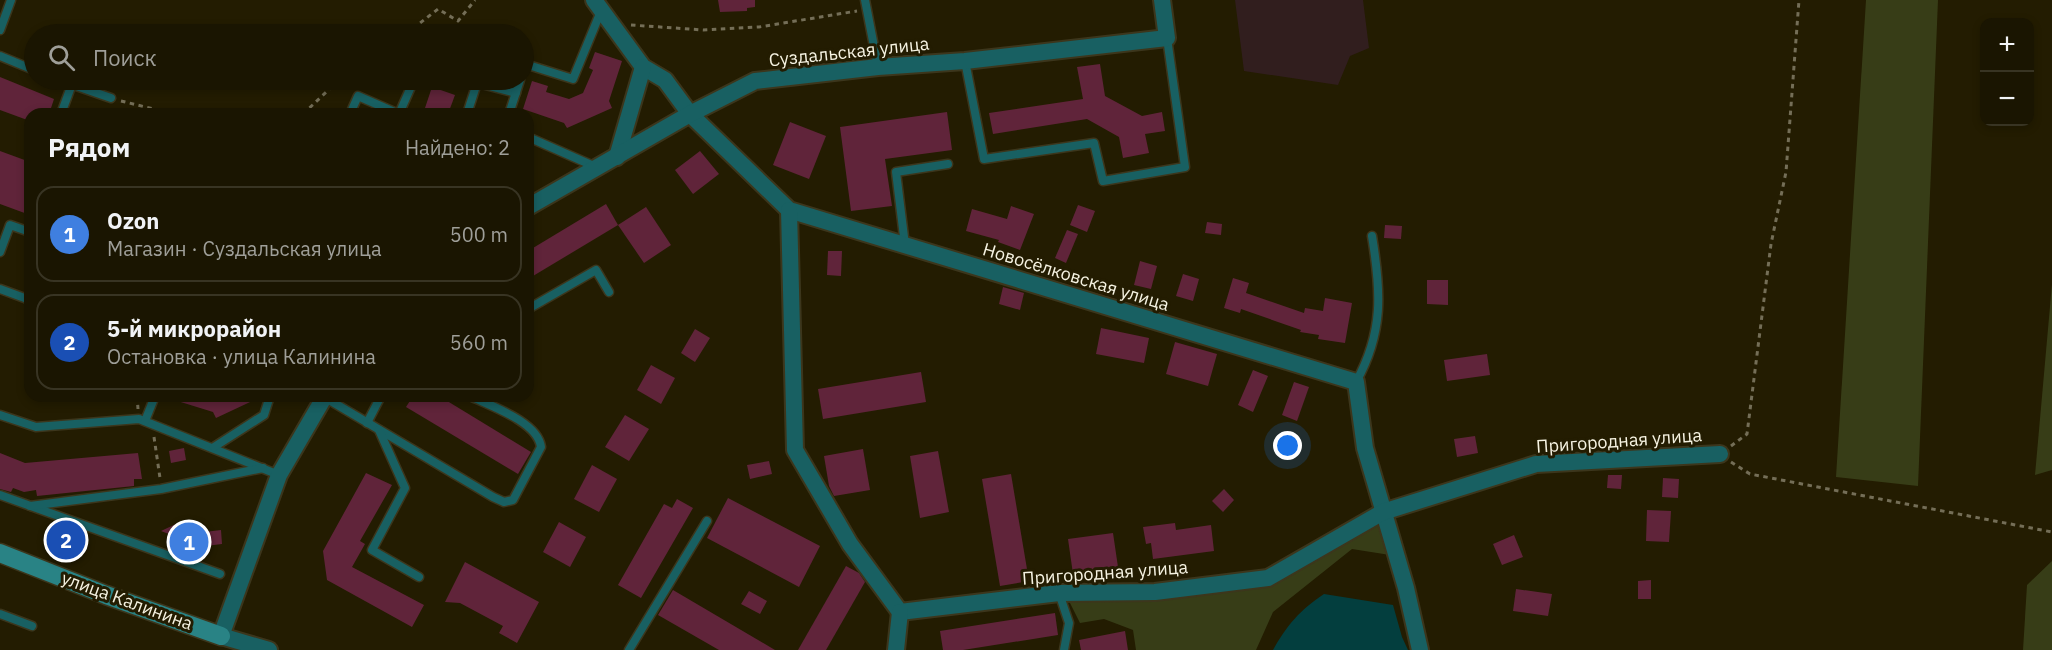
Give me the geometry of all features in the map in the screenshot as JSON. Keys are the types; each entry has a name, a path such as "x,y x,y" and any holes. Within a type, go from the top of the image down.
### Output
{"street":[{"path":"1162,0 1167,38"},
{"path":"598,5 643,67 617,157"},
{"name":"Суздальская улица","path":"534,204 690,114 755,81 878,67 965,61 1167,38"},
{"name":"Новосёлковская улица","path":"643,67 665,80 690,114 789,210 1356,382"},
{"path":"789,210 795,450 850,544 900,612 896,650"},
{"path":"1356,382 1365,448 1406,588 1420,650"},
{"path":"269,650 221,636 279,475 321,402"},
{"name":"Пригородная улица","path":"900,612 1059,593 1155,592 1268,578 1383,512 1536,464 1720,454"},
{"name":"улица Калинина","path":"0,553 106,595 221,636"}],"lane":[{"path":"0,30 11,0"},
{"path":"534,67 573,79 598,5"},
{"path":"866,5 878,67"},
{"path":"965,61 984,159 1094,143 1103,181 1185,167 1167,38"},
{"path":"0,56 24,66"},
{"path":"63,108 70,90"},
{"path":"89,90 111,98"},
{"path":"402,108 410,90"},
{"path":"469,108 475,90"},
{"path":"504,90 516,93"},
{"path":"511,108 517,90"},
{"path":"353,108 358,96 385,108"},
{"path":"534,139 598,168"},
{"path":"905,245 896,172 948,164"},
{"path":"0,252 10,225 24,230"},
{"path":"1356,382 1369,359 1376,325 1380,284 1372,236"},
{"path":"534,306 596,270 609,292"},
{"path":"0,289 24,298"},
{"path":"149,422 154,402"},
{"path":"214,447 264,415 268,402"},
{"path":"332,402 493,497 504,502 513,500 541,447 540,440 530,426 482,402"},
{"path":"367,423 378,402"},
{"path":"0,415 36,428 139,419 214,447 279,475"},
{"path":"379,430 405,488 372,550 419,577"},
{"path":"30,506 161,489 263,468"},
{"path":"0,495 220,574"},
{"path":"629,650 707,521"},
{"path":"1059,593 1069,623 1064,650"},
{"path":"0,614 32,626"}],"path":[{"path":"419,24 438,9 458,21 475,0"},
{"path":"1799,0 1786,172 1771,244 1747,434 1720,454 1750,474 2052,532"},
{"path":"612,23 703,30 748,28 866,5"},
{"path":"309,108 328,90"},
{"path":"111,98 150,108"},
{"path":"149,422 161,489"}],"shaded area":[{"path":"1235,0 1363,0 1369,48 1350,56 1338,85 1244,71"}],"green space":[{"path":"1866,0 1938,0 1918,486 1836,477"},
{"path":"2052,284 2052,470 2035,475"},
{"path":"1379,525 1390,555 1352,549 1273,612 1256,650 1136,650 1133,630 1104,619 1080,623 1069,601 1261,585 1359,530"},
{"path":"2052,561 2052,650 2023,650 2027,585"}],"water":[{"path":"1324,594 1393,605 1408,650 1273,650 1295,619"}],"building":[{"path":"718,0 755,0 755,7 747,8 747,11 720,12"},
{"path":"595,52 622,61 609,101 612,108 567,128 564,123 534,113 534,108 523,108 529,90 534,90 534,82 548,86 546,92 569,99 583,93 593,70 589,68"},
{"path":"1100,64 1105,96 1142,116 1162,112 1165,131 1145,134 1149,153 1123,158 1119,137 1087,119 993,134 989,113 1083,99 1077,67"},
{"path":"0,77 24,87 24,90 32,90 54,99 51,108 24,108 24,119 0,110"},
{"path":"431,90 441,90 455,95 450,108 425,108"},
{"path":"947,112 952,150 885,159 892,206 851,211 840,127"},
{"path":"790,122 826,136 809,179 773,165"},
{"path":"0,151 24,160 24,213 0,204"},
{"path":"700,151 719,174 693,194 675,170"},
{"path":"606,204 618,225 534,275 534,247"},
{"path":"1078,205 1095,211 1087,232 1070,225"},
{"path":"1011,206 1034,214 1020,250 998,242 999,240 966,231 972,209 1007,219"},
{"path":"646,207 671,245 644,263 618,225"},
{"path":"1207,222 1222,224 1221,235 1205,233"},
{"path":"1385,225 1402,226 1401,239 1384,238"},
{"path":"1067,230 1078,234 1066,263 1055,258"},
{"path":"828,251 842,251 841,276 827,275"},
{"path":"1140,261 1157,266 1151,289 1134,285"},
{"path":"1183,274 1199,279 1193,301 1176,296"},
{"path":"1233,278 1249,283 1246,293 1304,313 1305,308 1323,311 1325,298 1352,303 1345,343 1318,339 1319,335 1300,332 1301,330 1241,309 1240,313 1224,308"},
{"path":"1427,280 1448,280 1448,305 1427,304"},
{"path":"1003,287 1024,293 1020,310 999,304"},
{"path":"1101,328 1149,338 1144,363 1096,354"},
{"path":"695,329 710,338 695,362 681,353"},
{"path":"1175,342 1217,354 1208,386 1166,374"},
{"path":"1487,354 1490,375 1447,381 1444,360"},
{"path":"651,365 675,378 661,404 637,390"},
{"path":"1253,370 1268,376 1253,412 1238,405"},
{"path":"921,372 926,402 823,419 818,389"},
{"path":"1294,382 1309,387 1297,421 1282,415"},
{"path":"181,402 250,402 216,418 213,412"},
{"path":"409,402 449,402 531,452 518,474 406,407"},
{"path":"625,415 649,429 629,461 605,447"},
{"path":"1475,436 1478,453 1457,457 1454,439"},
{"path":"184,448 186,460 171,463 169,451"},
{"path":"863,449 870,490 834,496 829,486 824,456"},
{"path":"938,451 949,512 920,518 910,456"},
{"path":"0,453 25,463 138,453 142,479 134,479 134,486 37,496 36,490 24,492 13,488 11,492 0,489"},
{"path":"769,461 772,474 750,479 747,465"},
{"path":"592,465 617,479 599,512 574,499"},
{"path":"366,473 392,485 360,541 365,544 352,567 424,605 412,627 327,580 323,551"},
{"path":"1011,474 1029,581 1000,586 982,479"},
{"path":"1608,475 1622,475 1621,489 1607,488"},
{"path":"1663,478 1679,479 1678,498 1662,497"},
{"path":"1224,489 1234,500 1223,512 1212,501"},
{"path":"728,498 820,546 799,587 707,538"},
{"path":"677,499 693,508 641,598 618,585 664,504 672,508"},
{"path":"1647,510 1671,511 1669,542 1646,541"},
{"path":"559,522 586,537 570,567 543,552"},
{"path":"178,523 190,526 196,533 221,530 222,544 181,549 179,538 161,531"},
{"path":"1175,523 1176,530 1211,525 1214,551 1153,559 1151,543 1146,544 1143,527"},
{"path":"1113,533 1118,567 1073,574 1068,539"},
{"path":"1514,535 1523,557 1502,565 1493,544"},
{"path":"465,562 539,602 517,643 499,633 503,626 460,603 445,602"},
{"path":"846,566 859,573 865,582 826,650 798,650"},
{"path":"1651,580 1651,599 1638,599 1638,581"},
{"path":"1516,589 1552,594 1548,616 1513,611"},
{"path":"673,590 775,650 719,650 658,615"},
{"path":"749,591 767,601 760,614 741,604"},
{"path":"1055,613 1058,635 963,650 943,650 940,631"},
{"path":"1125,631 1128,650 1081,650 1079,640"}],"place":[{"name":"5-й микрорайон","path":"66,540"},
{"name":"Ozon","path":"189,542"}]}
